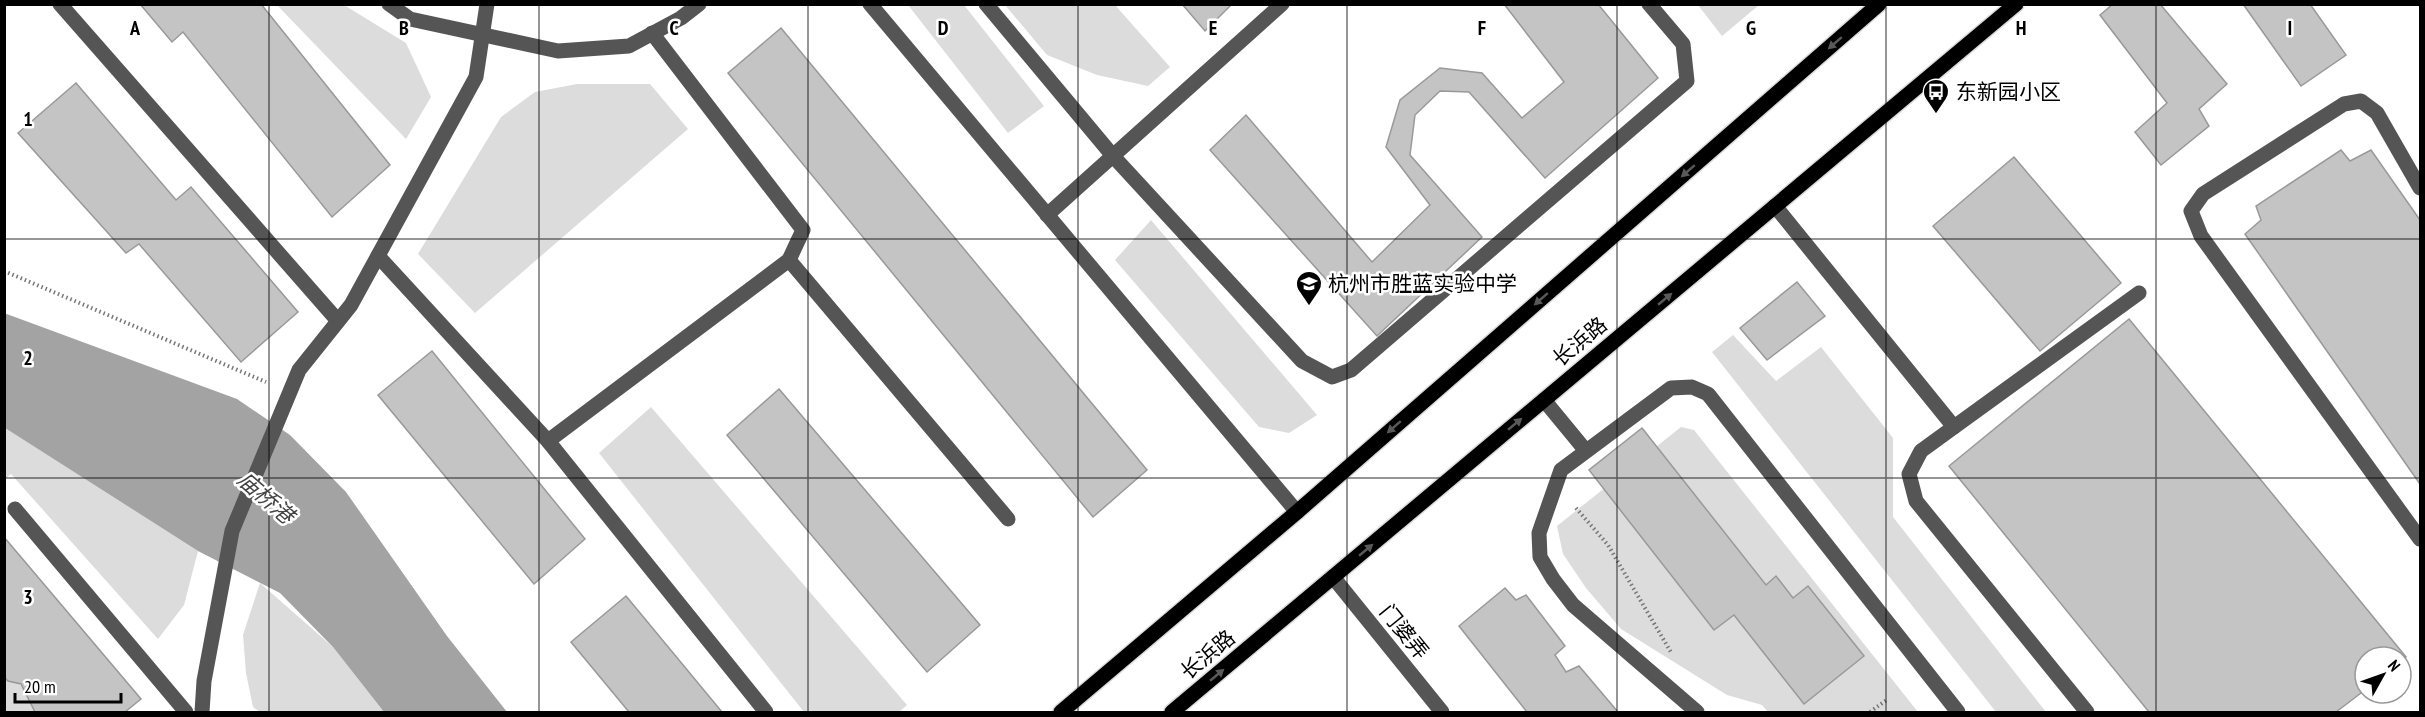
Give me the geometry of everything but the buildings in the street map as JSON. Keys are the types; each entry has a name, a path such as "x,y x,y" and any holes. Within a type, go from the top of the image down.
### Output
{"main road":[{"path":"1061,712 1297,512 1879,4"},
{"name":"长浜路","path":"1172,712 2016,4"}],"street":[{"path":"60,4 338,321"},
{"path":"389,4 410,19 558,51 629,46 699,4"},
{"path":"202,712 204,681 232,531 299,370 351,305 476,77 487,4"},
{"path":"870,4 1297,512"},
{"path":"986,4 1113,156 1302,362 1332,377 1351,370 1687,81 1683,44 1649,4"},
{"path":"1047,215 1282,4"},
{"path":"548,441 789,260 803,230 652,33"},
{"path":"2421,188 2377,112 2361,101 2344,104 2203,194 2191,211 2201,236 2421,539"},
{"path":"1775,207 1954,427"},
{"path":"378,256 548,441 766,712"},
{"path":"789,260 1008,519"},
{"path":"2087,712 1916,501 1909,474 1921,451 2139,293"},
{"path":"1696,712 1573,605 1540,557 1539,533 1561,470 1671,388 1692,387 1708,394 1958,712"},
{"path":"1544,400 1586,451"},
{"path":"15,509 186,712"},
{"name":"门婆弄","path":"1333,577 1442,712"}],"path":[{"path":"4,271 259,380 290,391"},
{"path":"1550,498 1577,508 1608,545 1674,659 1683,699"},
{"path":"1870,712 1888,699"}],"shaded area":[{"path":"277,5 344,5 406,43 431,97 406,139"},
{"path":"908,5 964,5 1044,106 1008,133"},
{"path":"1005,5 1115,5 1170,67 1148,86 1097,75 1047,55"},
{"path":"1698,5 1759,5 1722,36"},
{"path":"577,84 650,84 688,129 475,313 418,254 501,117 535,92"},
{"path":"1151,220 1317,415 1289,433 1259,427 1115,260"},
{"path":"1733,335 1776,381 1821,347 1893,438 1893,517 2046,712 1996,712 1712,352"},
{"path":"651,407 907,705 899,712 804,712 599,453"},
{"path":"1681,427 1694,430 1918,712 1768,712 1762,705 1727,695 1621,629 1586,588 1563,554 1557,526"},
{"path":"5,428 198,551 184,605 158,639 11,474 5,479"},
{"path":"260,583 333,647 384,712 260,712 253,707 246,673 243,635"},
{"path":"5,667 43,712 5,712"}],"water":[{"name":"庙桥港","path":"4,313 237,399 290,435 346,492 447,636 507,712 384,712 333,647 280,593 198,551 5,428"}],"place":[{"name":"东新园小区","path":"1936,115"},
{"name":"杭州市胜蓝实验中学","path":"1309,307"}]}
